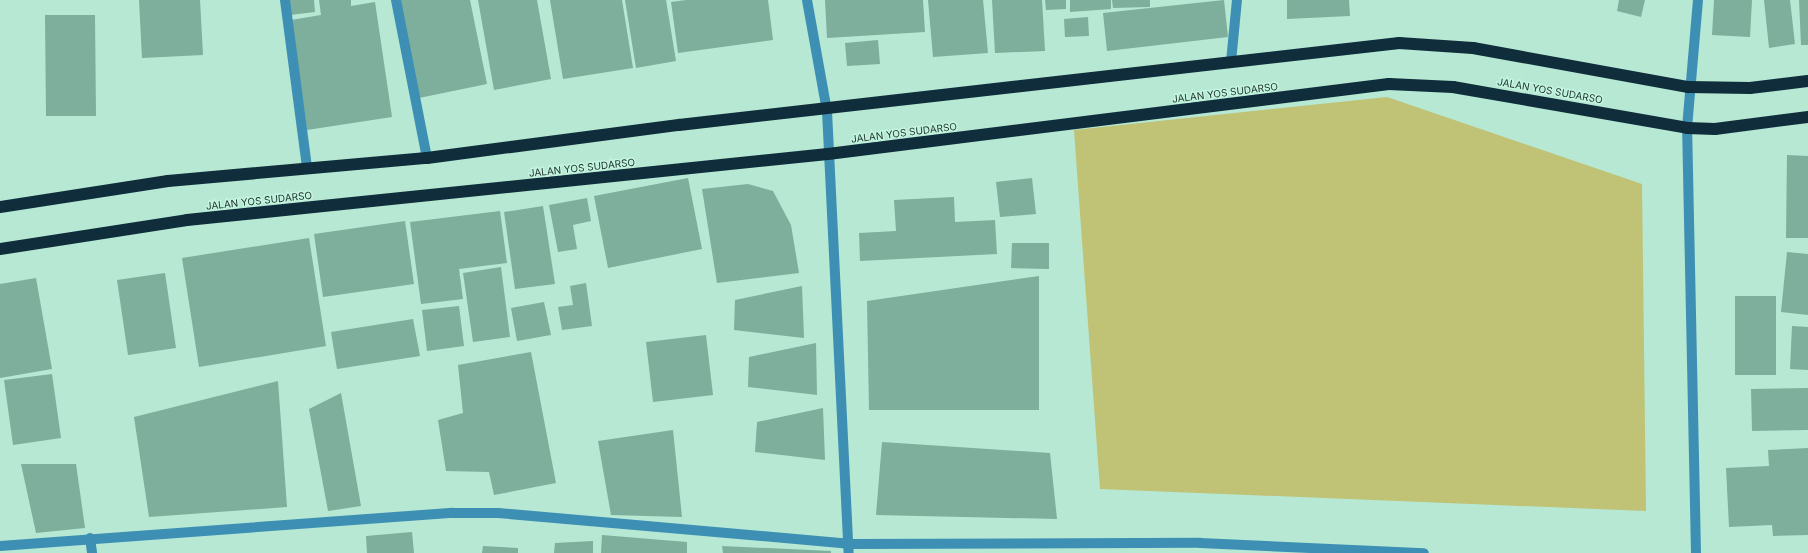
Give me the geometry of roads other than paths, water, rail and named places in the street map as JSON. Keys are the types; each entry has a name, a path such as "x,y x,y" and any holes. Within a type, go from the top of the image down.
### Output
{"highway":[{"path":"0,207 168,181 427,158 679,125 827,111 1399,43 1437,44 1536,58 1688,87 1750,88 1808,81"},
{"name":"JALAN YOS SUDARSO","path":"0,249 187,220 828,154 1389,84 1453,87 1687,128 1729,128 1808,117"}],"street":[{"path":"285,0 307,168"},
{"path":"396,0 427,158"},
{"path":"807,0 827,111 849,548"},
{"path":"1230,62 1237,0"},
{"path":"1696,553 1687,128 1688,87 1698,0"},
{"path":"0,546 90,538 453,513 498,513 849,548 1200,543 1424,553"},
{"path":"90,538 92,553"}]}
